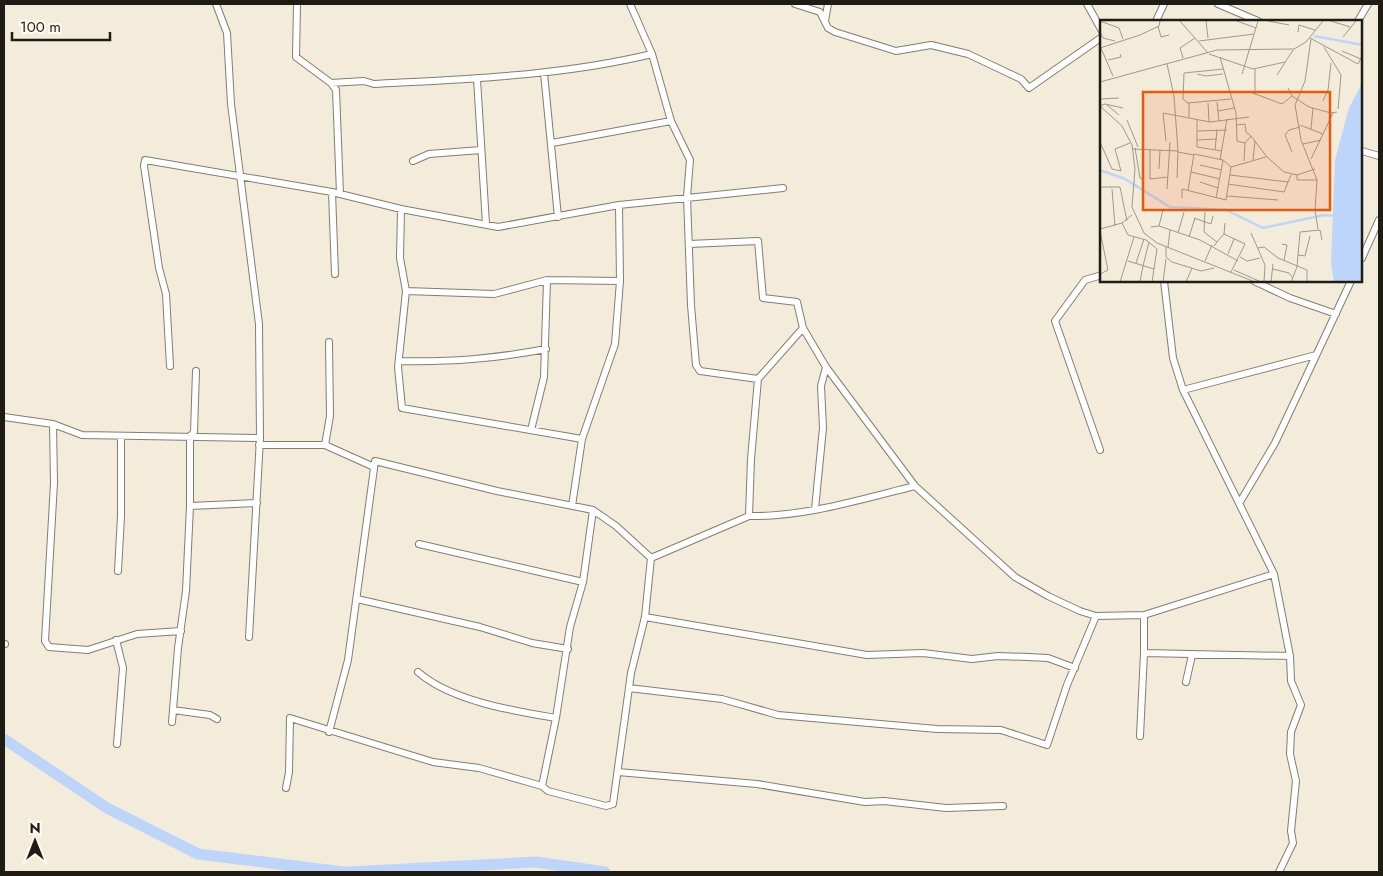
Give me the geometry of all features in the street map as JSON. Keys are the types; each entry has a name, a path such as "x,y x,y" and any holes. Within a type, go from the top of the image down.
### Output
{"street":[{"path":"216,4 227,33 231,104 259,324 260,442 249,637"},
{"path":"297,4 296,57 331,83 336,90 340,194"},
{"path":"631,4 652,54 671,121 690,160 687,197 691,305 696,365 700,371 758,379"},
{"path":"795,4 820,12 828,28 835,32 896,51 931,45 968,54 1021,79 1029,88 1100,38"},
{"path":"825,20 828,4"},
{"path":"1087,4 1100,27"},
{"path":"1156,20 1164,4"},
{"path":"1218,4 1256,20"},
{"path":"1359,20 1368,4"},
{"path":"331,83 364,81 374,84 477,79 544,73 618,62 652,54"},
{"path":"544,73 558,217"},
{"path":"477,79 486,224"},
{"path":"552,143 671,121"},
{"path":"414,162 429,154 481,150"},
{"path":"1363,151 1379,156"},
{"path":"170,366 167,302 159,268 144,166 145,160 332,192 498,227 618,205 783,188"},
{"path":"332,192 335,274"},
{"path":"572,506 582,439 615,344 620,281 618,205"},
{"path":"401,208 400,258 406,291 399,361 402,408 582,439"},
{"path":"1363,256 1379,220"},
{"path":"689,244 758,241 763,298 797,302 803,328 826,367 915,486 1015,577 1048,596 1080,611 1096,616 1144,615 1274,574"},
{"path":"1100,276 1084,280 1055,321 1100,450"},
{"path":"406,291 494,294 547,280 620,281"},
{"path":"531,430 544,377 547,280"},
{"path":"1164,282 1173,358 1183,390 1274,574 1290,656 1292,681 1301,705 1291,732 1290,754 1296,781 1291,831 1293,843 1279,872"},
{"path":"1256,282 1290,298 1336,314"},
{"path":"1240,502 1275,444 1351,282"},
{"path":"749,516 751,459 758,379 803,328"},
{"path":"325,445 330,416 329,342"},
{"path":"399,361 460,362 494,359 546,349"},
{"path":"1183,390 1316,355"},
{"path":"815,509 823,428 821,386 826,367"},
{"path":"172,722 186,591 190,506 190,436 194,432 196,371"},
{"path":"4,416 53,424 82,435 190,436 325,445 374,467"},
{"path":"53,424 54,483 45,641 49,648 88,650 144,633 181,631"},
{"path":"118,571 121,516 121,436"},
{"path":"329,732 348,660 375,461 497,491 593,510 616,526 651,558"},
{"path":"651,558 749,516 767,516 815,509 915,486"},
{"path":"190,506 257,503"},
{"path":"542,786 556,718 570,626 583,582 593,510"},
{"path":"419,544 583,582"},
{"path":"286,788 289,772 290,718 329,732 434,762 480,768 542,786 548,791 606,806 614,801 629,688 645,617 651,558"},
{"path":"356,599 480,627 532,643 568,649"},
{"path":"1140,736 1144,615"},
{"path":"629,688 722,698 778,715 937,729 1001,730 1047,745 1096,616"},
{"path":"645,617 867,654 923,653 972,659 998,656 1048,658 1075,668"},
{"path":"116,640 123,668 117,744"},
{"path":"1144,653 1290,656"},
{"path":"1186,682 1192,655"},
{"path":"418,672 428,681 482,702 556,718"},
{"path":"173,710 210,715 217,719"},
{"path":"618,772 757,784 865,802 884,801 946,808 1003,806"}],"waterway":[{"path":"4,739 107,808 198,854 344,872"},
{"path":"348,872 536,862 605,872"}]}
